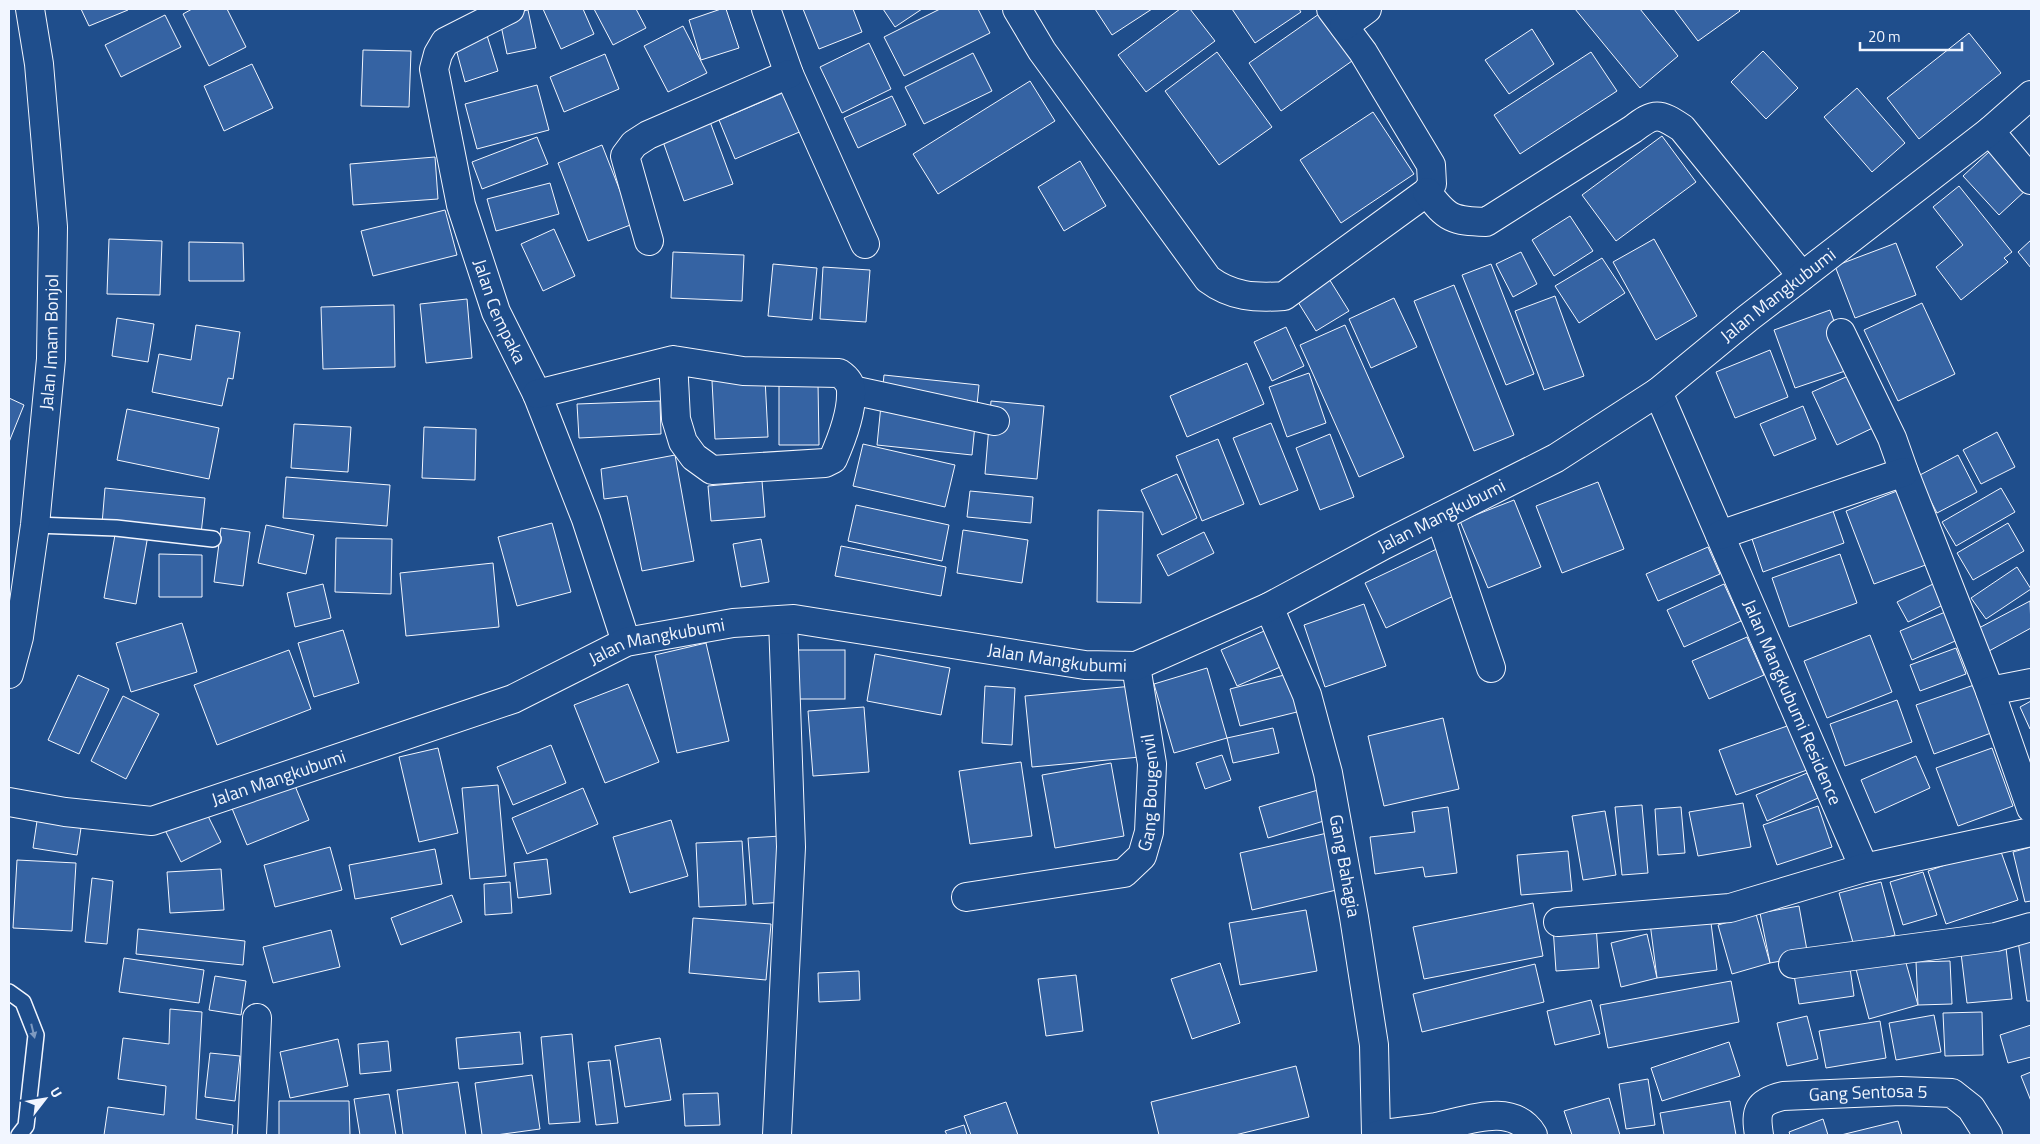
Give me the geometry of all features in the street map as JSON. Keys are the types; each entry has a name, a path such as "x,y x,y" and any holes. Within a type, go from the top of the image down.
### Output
{"main road":[{"name":"Jalan Imam Bonjol","path":"9,674 19,637 35,525 51,359 53,227 39,64 30,9"},
{"name":"Jalan Cempaka","path":"510,9 446,42 438,54 434,69 461,205 496,312 537,394 586,518 626,642"},
{"path":"766,9 790,74 865,244"},
{"path":"1016,9 1042,51 1208,279 1221,289 1257,298 1284,296 1427,192 1432,184 1431,165 1363,52 1338,18 1367,9"},
{"path":"648,241 625,156 628,151 648,135 790,74"},
{"name":"Jalan Mangkubumi","path":"9,802 65,812 152,821 513,699 626,642 733,623 794,619 1085,665 1136,666 1269,607 1556,458 1658,392 1802,276 1990,131 2031,95"},
{"path":"1427,192 1440,210 1459,221 1486,222 1633,129 1648,117 1660,116 1682,128 1802,276"},
{"path":"1990,131 2031,180"},
{"path":"1841,334 1892,438 1990,691 2031,808"},
{"path":"537,394 673,360 743,370 839,373 846,378 852,390 846,428 833,459 829,462 712,470 694,457 683,442 676,419 673,360"},
{"path":"852,390 995,421"},
{"name":"Jalan Mangkubumi Residence","path":"1658,392 1864,868"},
{"path":"1720,536 1904,472"},
{"path":"1440,517 1491,668"},
{"name":"Gang Bahagia","path":"1269,607 1307,695 1328,773 1354,917 1374,1045 1377,1135"},
{"path":"777,1135 791,848 783,620"},
{"name":"Gang Bougenvil","path":"966,897 1124,873 1142,856 1149,832 1152,764 1136,666"},
{"path":"1990,691 2031,683"},
{"path":"1558,922 1730,908 1864,868 2031,832"},
{"path":"1793,964 1996,937 2031,927"},
{"path":"252,1135 257,1018"},
{"name":"Gang Sentosa 5","path":"1760,1135 1756,1118 1758,1111 1761,1106 1771,1099 1784,1096 1901,1091 1952,1093 1972,1108 1988,1135"},
{"path":"1377,1135 1436,1127 1480,1116 1502,1116 1523,1123 1533,1135"}],"lane":[{"path":"35,525 116,528 213,539"},
{"path":"9,992 23,1002 36,1035 26,1126 19,1135"}],"building":[{"path":"81,9 127,9 128,10 89,26"},
{"path":"192,9 227,9 246,47 209,66 183,14"},
{"path":"543,9 583,9 594,34 561,49"},
{"path":"594,9 636,9 646,28 613,45"},
{"path":"726,9 739,48 701,60 689,20"},
{"path":"803,9 853,9 862,32 819,49"},
{"path":"883,9 922,9 895,27"},
{"path":"940,9 978,9 990,33 904,76 884,37"},
{"path":"1095,9 1152,9 1112,35"},
{"path":"1180,9 1190,9 1215,41 1146,92 1118,55"},
{"path":"1232,9 1299,9 1301,12 1255,43"},
{"path":"1575,9 1640,9 1678,56 1640,88"},
{"path":"1674,9 1738,9 1740,11 1698,41"},
{"path":"528,10 536,48 507,54 499,16"},
{"path":"1319,14 1352,61 1281,111 1249,63"},
{"path":"165,15 181,47 121,77 105,45"},
{"path":"683,26 707,73 668,92 644,46"},
{"path":"485,29 498,71 465,82 453,38"},
{"path":"1532,29 1554,64 1509,94 1485,60"},
{"path":"1969,33 2001,73 1919,139 1887,98"},
{"path":"869,43 891,89 842,113 820,67"},
{"path":"363,50 411,51 409,107 361,106"},
{"path":"1763,51 1798,88 1766,119 1731,82"},
{"path":"1217,52 1272,127 1219,165 1165,91"},
{"path":"1591,52 1617,91 1520,154 1494,115"},
{"path":"973,53 992,91 924,124 905,87"},
{"path":"605,54 619,89 564,112 550,77"},
{"path":"252,64 273,108 224,131 204,86"},
{"path":"1030,81 1055,121 938,194 913,154"},
{"path":"537,85 549,130 477,149 465,104"},
{"path":"1857,88 1905,143 1872,172 1824,117"},
{"path":"792,89 809,128 735,159 719,120"},
{"path":"892,96 906,125 858,148 844,118"},
{"path":"1373,112 1414,174 1341,223 1300,160"},
{"path":"709,119 733,184 684,201 661,136"},
{"path":"1662,136 1696,182 1616,241 1582,195"},
{"path":"537,137 548,164 482,189 472,162"},
{"path":"602,145 633,224 588,241 558,163"},
{"path":"1990,151 2026,190 1999,215 1963,176"},
{"path":"435,157 438,199 353,205 350,164"},
{"path":"1080,161 1106,206 1064,231 1038,187"},
{"path":"550,183 559,214 496,231 487,199"},
{"path":"1959,186 2012,252 2004,258 2008,262 1961,300 1936,267 1963,245 1933,207"},
{"path":"445,210 457,255 373,276 361,231"},
{"path":"1570,216 1593,251 1554,276 1532,240"},
{"path":"554,229 575,276 543,291 521,244"},
{"path":"109,239 162,241 160,295 107,294"},
{"path":"1654,239 1697,316 1656,340 1613,262"},
{"path":"2031,240 2031,268 2018,252"},
{"path":"189,242 243,243 244,281 189,281"},
{"path":"1896,243 1916,295 1855,318 1835,266"},
{"path":"673,252 744,255 742,301 671,298"},
{"path":"1521,252 1537,284 1513,297 1496,264"},
{"path":"1602,258 1625,293 1579,323 1555,286"},
{"path":"773,264 817,268 812,320 768,316"},
{"path":"1491,264 1534,374 1506,385 1462,275"},
{"path":"823,267 870,270 866,322 820,319"},
{"path":"1326,274 1349,311 1316,331 1293,294"},
{"path":"1454,285 1514,435 1474,451 1414,301"},
{"path":"1555,296 1584,376 1544,390 1515,311"},
{"path":"1394,298 1417,347 1371,368 1349,319"},
{"path":"467,299 472,358 426,363 420,304"},
{"path":"1922,303 1955,374 1898,401 1864,330"},
{"path":"394,305 395,367 323,369 321,307"},
{"path":"1830,310 1851,369 1795,388 1774,330"},
{"path":"117,318 154,324 148,362 112,356"},
{"path":"196,325 240,332 233,379 228,378 222,406 152,392 159,354 191,360"},
{"path":"1345,325 1404,457 1359,477 1300,345"},
{"path":"1286,327 1304,366 1272,381 1254,342"},
{"path":"1770,350 1788,397 1735,418 1716,372"},
{"path":"1247,363 1264,404 1187,437 1170,396"},
{"path":"1309,373 1326,423 1287,437 1269,387"},
{"path":"1855,373 1879,425 1837,445 1812,392"},
{"path":"884,375 979,385 972,455 877,445"},
{"path":"765,378 768,437 715,439 712,381"},
{"path":"779,383 818,383 819,445 779,445"},
{"path":"9,398 24,405 9,442"},
{"path":"660,401 661,434 579,438 577,404"},
{"path":"991,401 1044,406 1037,479 985,474"},
{"path":"1803,406 1816,439 1774,456 1760,424"},
{"path":"127,409 219,428 209,479 117,460"},
{"path":"1271,423 1298,490 1260,505 1233,438"},
{"path":"294,424 351,427 348,472 291,468"},
{"path":"424,427 476,429 475,480 422,478"},
{"path":"1997,432 2015,467 1981,484 1963,450"},
{"path":"1330,434 1354,497 1320,510 1296,448"},
{"path":"1218,439 1244,504 1202,521 1176,456"},
{"path":"863,444 955,465 945,507 853,486"},
{"path":"675,455 694,561 642,571 627,496 604,499 601,469"},
{"path":"1958,455 1977,492 1937,513 1918,476"},
{"path":"1177,474 1197,518 1162,535 1141,490"},
{"path":"286,477 390,485 387,526 283,518"},
{"path":"762,481 765,517 711,521 708,486"},
{"path":"1598,482 1624,549 1562,573 1536,506"},
{"path":"105,488 205,498 201,534 102,524"},
{"path":"2001,488 2015,512 1956,546 1942,522"},
{"path":"1902,489 1931,563 1874,584 1846,511"},
{"path":"970,491 1033,497 1031,523 967,517"},
{"path":"1514,500 1541,567 1488,588 1460,521"},
{"path":"856,505 949,525 942,561 848,541"},
{"path":"1098,510 1143,512 1141,603 1097,602"},
{"path":"1833,511 1844,543 1763,572 1752,539"},
{"path":"552,523 571,592 517,606 498,537"},
{"path":"2008,523 2024,551 1973,580 1957,553"},
{"path":"266,525 314,535 306,574 258,563"},
{"path":"221,528 250,532 243,586 214,582"},
{"path":"116,529 148,535 136,604 104,598"},
{"path":"963,530 1028,540 1022,583 957,573"},
{"path":"1204,532 1214,553 1168,576 1157,555"},
{"path":"336,538 392,539 391,594 335,592"},
{"path":"761,539 769,582 741,587 733,544"},
{"path":"841,546 946,567 941,596 835,576"},
{"path":"1443,546 1464,591 1386,628 1365,583"},
{"path":"1708,547 1720,574 1658,601 1646,574"},
{"path":"159,554 202,555 202,597 159,597"},
{"path":"1840,554 1857,603 1789,627 1772,578"},
{"path":"493,563 499,627 406,636 400,573"},
{"path":"2017,567 2031,589 1986,619 1971,598"},
{"path":"1937,582 1947,603 1908,622 1897,602"},
{"path":"323,584 331,618 295,627 287,593"},
{"path":"1724,584 1741,621 1684,647 1667,610"},
{"path":"2030,601 2031,628 1989,651 1977,629"},
{"path":"1364,604 1386,666 1325,687 1304,625"},
{"path":"1950,610 1962,638 1912,660 1900,631"},
{"path":"182,623 197,672 131,692 116,643"},
{"path":"1271,628 1287,664 1237,686 1221,650"},
{"path":"343,630 359,683 314,697 298,643"},
{"path":"1870,635 1892,692 1827,718 1804,661"},
{"path":"1747,637 1764,675 1709,699 1692,661"},
{"path":"706,643 729,741 677,753 655,655"},
{"path":"1956,648 1966,674 1920,691 1910,665"},
{"path":"289,650 311,709 217,745 194,685"},
{"path":"794,650 845,650 845,699 794,699"},
{"path":"875,654 950,668 941,715 867,701"},
{"path":"1207,668 1227,738 1174,753 1154,684"},
{"path":"1292,673 1301,711 1240,726 1230,689"},
{"path":"78,675 109,689 79,754 48,740"},
{"path":"628,684 659,762 605,783 574,705"},
{"path":"1974,685 1991,733 1934,754 1916,705"},
{"path":"985,686 1015,688 1012,745 982,743"},
{"path":"1133,686 1140,757 1032,767 1025,696"},
{"path":"123,696 159,714 126,779 91,761"},
{"path":"1897,700 1912,742 1845,766 1830,724"},
{"path":"2031,701 2031,729 2030,729 2020,707"},
{"path":"864,707 869,772 813,776 808,711"},
{"path":"1443,718 1459,789 1384,806 1368,736"},
{"path":"1790,725 1807,770 1736,795 1719,750"},
{"path":"1273,728 1279,753 1233,763 1227,738"},
{"path":"551,745 566,783 513,805 497,767"},
{"path":"438,748 458,833 419,842 399,757"},
{"path":"1992,748 2013,806 1958,826 1936,768"},
{"path":"1222,755 1231,780 1205,789 1196,763"},
{"path":"1916,756 1930,788 1875,813 1861,780"},
{"path":"1021,762 1032,836 970,844 959,771"},
{"path":"1111,763 1124,836 1055,848 1042,775"},
{"path":"1807,773 1818,798 1767,821 1756,795"},
{"path":"293,781 309,820 247,845 231,806"},
{"path":"498,785 506,876 470,879 462,788"},
{"path":"583,788 598,824 527,854 512,818"},
{"path":"1318,790 1327,820 1268,838 1259,807"},
{"path":"1743,803 1751,847 1698,856 1689,812"},
{"path":"1642,805 1648,873 1622,875 1615,807"},
{"path":"1818,806 1832,847 1777,865 1763,825"},
{"path":"1448,807 1457,873 1425,877 1423,867 1375,874 1370,837 1415,832 1412,812"},
{"path":"1681,807 1685,853 1658,855 1655,809"},
{"path":"204,808 221,842 181,862 164,828"},
{"path":"1605,811 1616,875 1583,880 1572,816"},
{"path":"671,820 688,876 630,893 613,837"},
{"path":"37,821 81,828 77,855 33,848"},
{"path":"1336,831 1349,887 1252,910 1240,853"},
{"path":"781,836 786,902 753,904 748,838"},
{"path":"742,841 746,905 699,907 696,843"},
{"path":"1999,846 2018,900 1946,924 1928,871"},
{"path":"330,847 342,890 275,907 264,865"},
{"path":"2031,847 2031,901 2025,902 2013,852"},
{"path":"435,849 442,884 355,899 349,865"},
{"path":"1568,851 1572,891 1521,895 1517,855"},
{"path":"547,859 551,894 518,898 514,863"},
{"path":"17,860 76,863 72,931 13,928"},
{"path":"221,869 224,910 170,913 167,872"},
{"path":"1923,872 1937,915 1903,925 1890,882"},
{"path":"92,878 113,881 107,944 85,942"},
{"path":"510,882 512,913 485,915 484,884"},
{"path":"1881,882 1895,935 1854,946 1839,893"},
{"path":"452,895 462,922 401,945 391,918"},
{"path":"1533,903 1543,956 1424,979 1413,927"},
{"path":"1799,906 1808,956 1770,963 1760,913"},
{"path":"1306,910 1317,971 1240,985 1229,923"},
{"path":"1756,914 1770,963 1732,974 1718,925"},
{"path":"1710,915 1717,970 1657,978 1650,923"},
{"path":"693,918 771,924 766,980 689,973"},
{"path":"1596,925 1599,968 1556,971 1553,927"},
{"path":"138,929 245,941 243,965 136,954"},
{"path":"331,930 340,967 273,983 263,947"},
{"path":"1647,934 1657,978 1621,987 1611,943"},
{"path":"2031,940 2031,1001 2027,1001 2018,941"},
{"path":"2006,948 2012,999 1967,1003 1961,953"},
{"path":"1904,956 1918,1005 1869,1019 1856,969"},
{"path":"124,958 204,970 199,1003 119,992"},
{"path":"1849,961 1854,996 1799,1004 1793,969"},
{"path":"1950,961 1952,1004 1918,1005 1916,962"},
{"path":"1220,963 1240,1023 1192,1039 1171,979"},
{"path":"1535,964 1544,1002 1422,1032 1413,994"},
{"path":"859,971 860,1000 819,1002 818,973"},
{"path":"1076,975 1083,1031 1046,1036 1038,979"},
{"path":"215,976 246,981 241,1015 209,1010"},
{"path":"1731,981 1739,1022 1608,1048 1600,1005"},
{"path":"1591,1000 1600,1034 1555,1045 1547,1011"},
{"path":"170,1009 202,1012 196,1119 233,1125 232,1135 104,1135 108,1107 164,1115 166,1086 118,1079 123,1038 169,1044"},
{"path":"1982,1012 1983,1055 1945,1056 1943,1013"},
{"path":"1934,1015 1941,1052 1896,1060 1889,1023"},
{"path":"1807,1016 1818,1059 1787,1066 1777,1023"},
{"path":"1880,1021 1886,1058 1826,1068 1819,1031"},
{"path":"2031,1025 2031,1057 2008,1063 2000,1035"},
{"path":"520,1032 523,1064 459,1069 456,1038"},
{"path":"572,1034 580,1122 549,1124 541,1037"},
{"path":"660,1038 671,1100 625,1107 615,1046"},
{"path":"338,1039 348,1086 290,1098 280,1052"},
{"path":"388,1041 391,1071 360,1074 358,1044"},
{"path":"1729,1042 1740,1076 1662,1101 1651,1068"},
{"path":"210,1053 240,1056 235,1101 205,1097"},
{"path":"610,1060 618,1123 596,1125 588,1062"},
{"path":"1296,1066 1309,1117 1235,1135 1159,1135 1151,1102"},
{"path":"2031,1072 2031,1101 2021,1076"},
{"path":"532,1075 540,1129 482,1135 475,1083"},
{"path":"1648,1079 1655,1125 1626,1129 1619,1084"},
{"path":"458,1082 466,1135 403,1135 397,1090"},
{"path":"718,1093 720,1125 685,1126 683,1094"},
{"path":"389,1094 396,1135 360,1135 354,1099"},
{"path":"1609,1098 1620,1135 1572,1135 1564,1111"},
{"path":"279,1101 349,1101 350,1135 279,1135"},
{"path":"1730,1101 1736,1135 1664,1135 1660,1113"},
{"path":"1006,1102 1018,1135 971,1135 964,1116"},
{"path":"1823,1119 1828,1135 1790,1135 1789,1132"},
{"path":"1898,1121 1902,1135 1841,1135"},
{"path":"964,1125 967,1135 947,1135 945,1131"}]}
